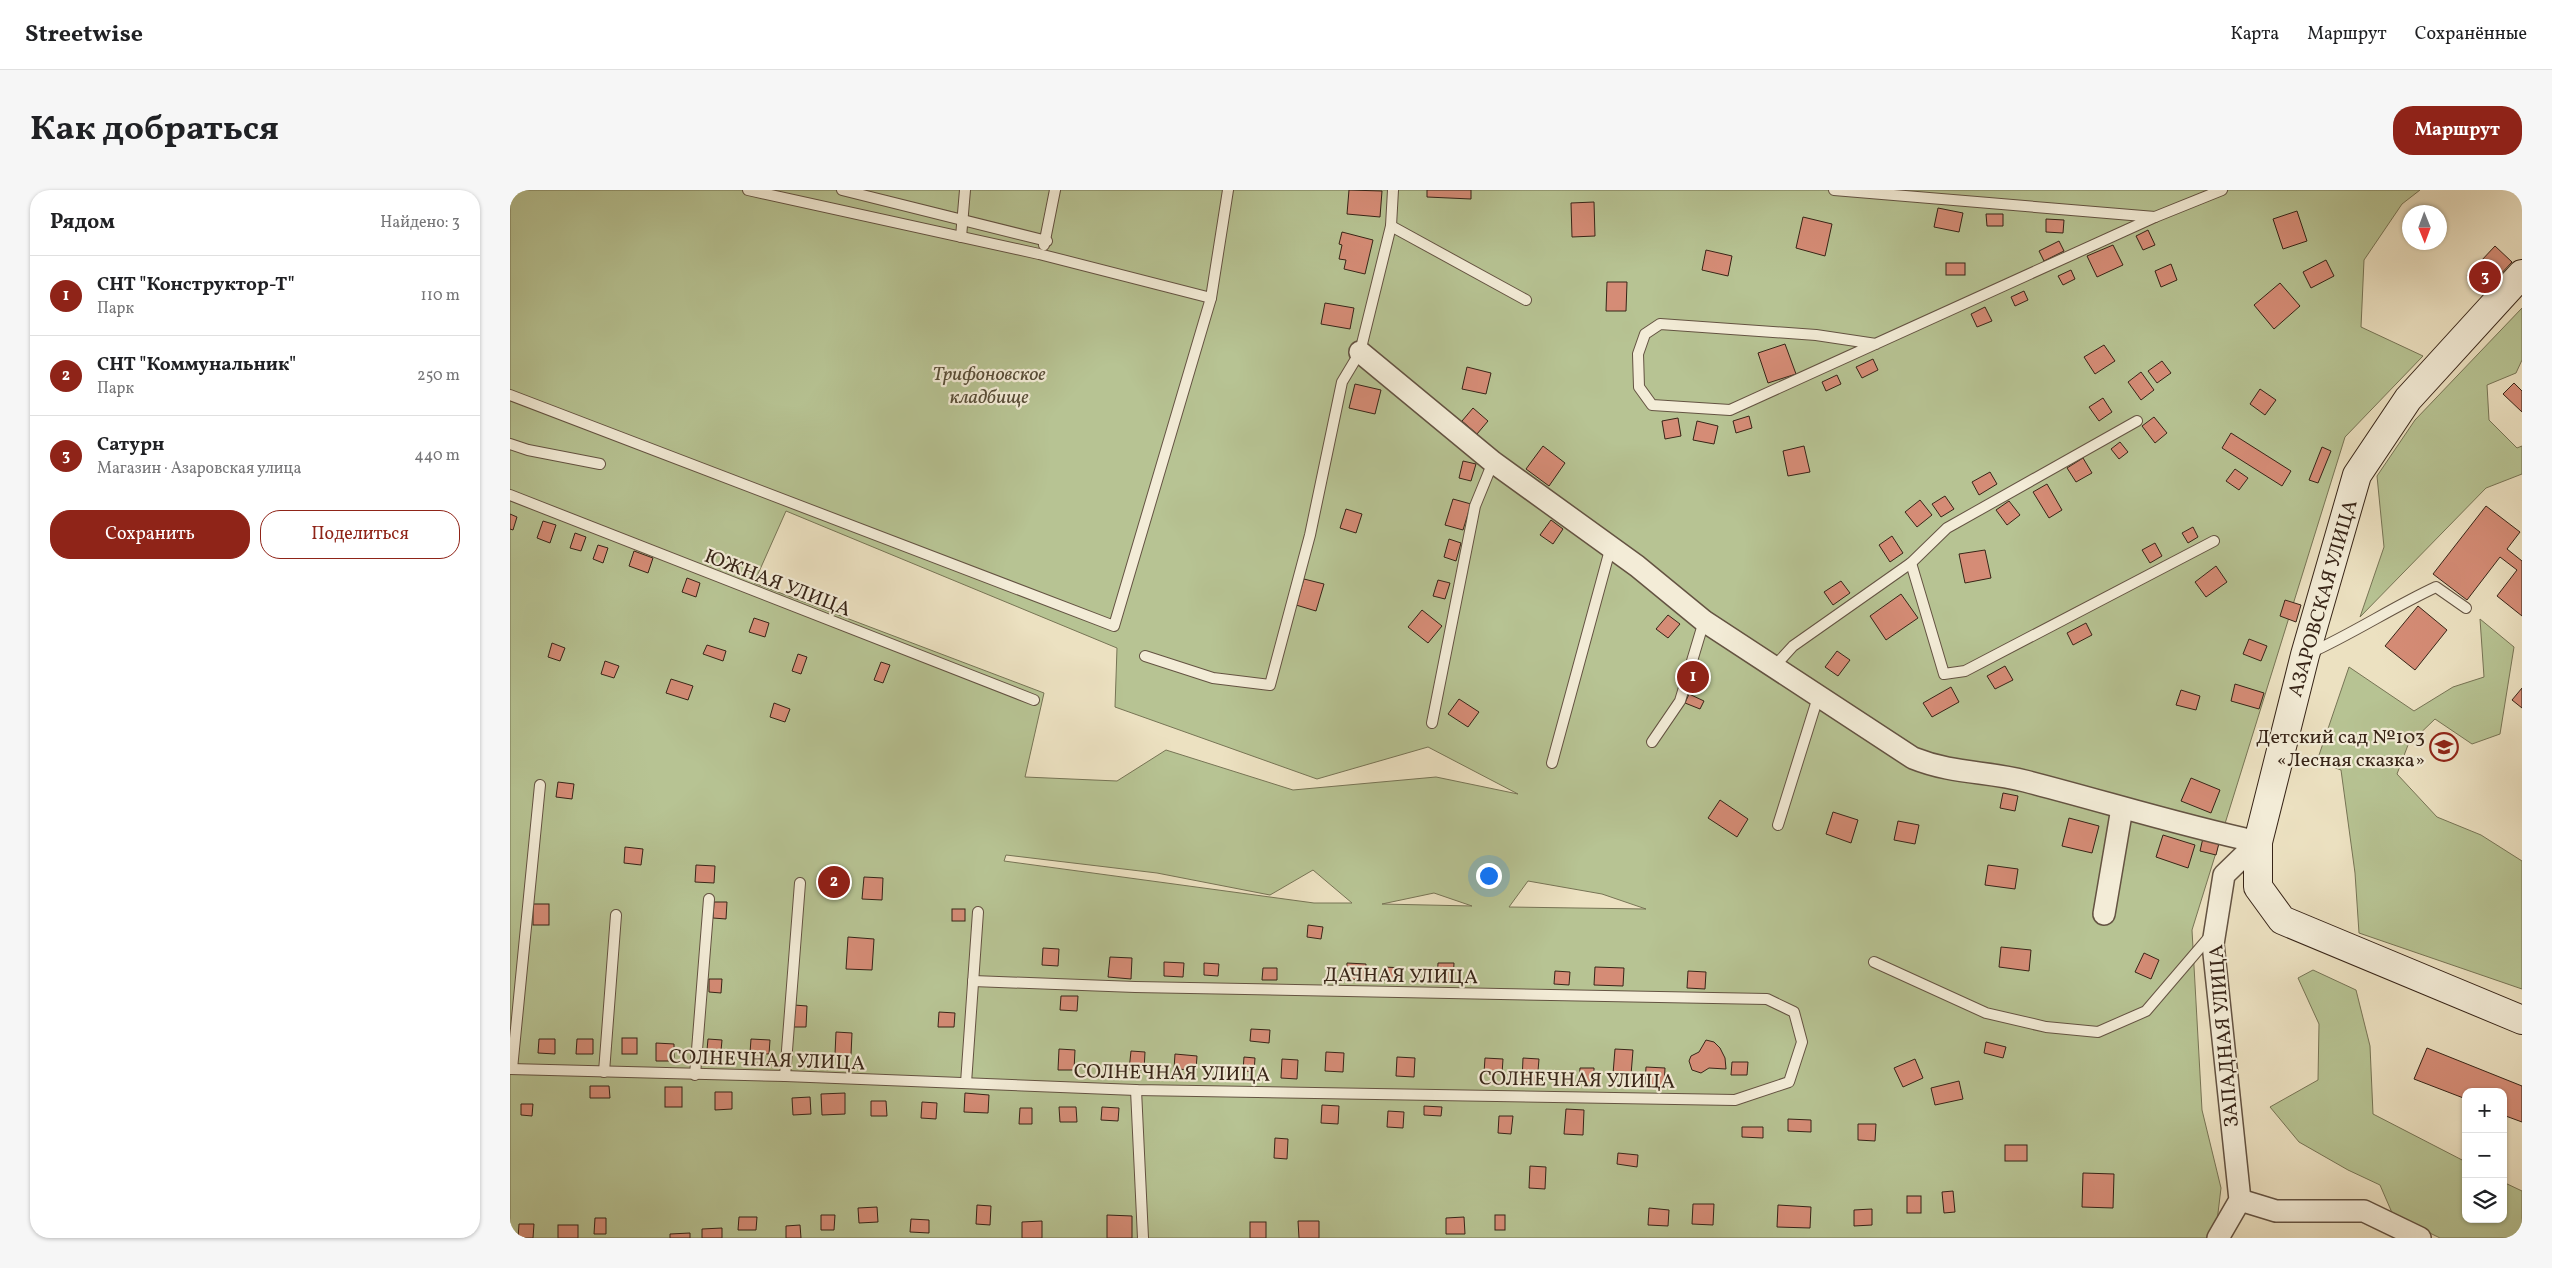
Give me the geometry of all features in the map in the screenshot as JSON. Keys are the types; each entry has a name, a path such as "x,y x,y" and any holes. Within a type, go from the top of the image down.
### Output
{"street":[{"name":"АЗАРОВСКАЯ УЛИЦА","path":"2521,278 2408,398 2357,475 2305,655 2258,842 2258,887 2282,920 2522,1020"},
{"path":"1360,352 1492,462 1611,546 1704,621 1913,758 1932,766 1953,771 2022,781 2168,821 2258,842"},
{"path":"2104,914 2122,808"},
{"name":"ЗАПАДНАЯ УЛИЦА","path":"2240,1200 2213,944 2224,876 2258,842"},
{"path":"2218,1238 2240,1200 2276,1211 2364,1211 2420,1238"}],"lane":[{"path":"748,190 1039,254 1211,298"},
{"path":"842,190 963,222 1047,241"},
{"path":"961,237 965,190"},
{"path":"1039,254 1047,241 1055,190"},
{"path":"510,395 1114,626 1211,298 1228,190"},
{"path":"1145,656 1213,678 1270,685 1310,535 1342,382 1360,352 1391,226 1393,190"},
{"path":"1834,190 2155,217"},
{"path":"1876,344 1816,335 1660,324 1645,334 1638,354 1639,387 1652,405 1730,410 1876,344 2155,217 2222,190"},
{"path":"1391,226 1526,300"},
{"path":"1774,668 1793,646 1911,563 1946,528 2137,421"},
{"path":"510,444 528,450 600,464"},
{"path":"1432,723 1475,506 1492,462"},
{"name":"ЮЖНАЯ УЛИЦА","path":"510,495 1034,700"},
{"path":"1911,563 1944,674 1965,671 2214,541"},
{"path":"1552,763 1611,546"},
{"path":"2305,655 2346,637 2397,605 2436,587 2466,608"},
{"path":"1652,742 1680,701 1704,621"},
{"path":"1778,825 1818,697"},
{"path":"511,1069 540,785"},
{"path":"785,1076 800,883"},
{"path":"695,1075 708,899"},
{"path":"966,1083 978,912"},
{"path":"604,1072 616,915"},
{"path":"1874,962 1986,1013 2046,1027 2098,1032 2146,1011 2215,931"},
{"name":"ДАЧНАЯ УЛИЦА","path":"973,981 1135,987 1767,999 1794,1012 1802,1042"},
{"name":"СОЛНЕЧНАЯ УЛИЦА","path":"511,1069 785,1076 1136,1090 1735,1100 1789,1082 1802,1042"},
{"path":"1136,1090 1143,1238"}],"green space":[{"name":"Трифоновское кладбище","path":"510,190 2420,190 2402,204 2364,260 2361,327 2423,356 2345,437 2192,930 2202,1110 2221,1188 2215,1238 510,1238","holes":["786,511 1117,648 1115,707 1317,779 1428,747 1518,794 1436,777 1293,790 1166,750 1117,781 1025,777 1044,693 754,583","1006,855 1157,873 1270,895 1313,870 1352,903 1314,903 1004,861","1528,881 1602,894 1646,909 1509,907","1434,893 1472,906 1382,904"]},
{"path":"2522,308 2522,360 2516,373 2487,385 2489,420 2517,448 2522,446 2522,474 2486,488 2360,617 2384,547 2377,476 2415,420"},
{"path":"2480,619 2514,647 2500,734 2472,744 2435,719 2408,745 2397,774 2437,817 2481,835 2522,861 2522,989 2359,933 2355,873 2341,770 2317,761 2349,667 2414,711 2453,687 2484,677"},
{"path":"2313,970 2356,990 2370,1046 2373,1114 2462,1160 2462,1223 2507,1223 2507,1184 2522,1191 2522,1238 2440,1238 2393,1215 2380,1185 2348,1170 2299,1142 2270,1107 2318,1080 2319,1024 2298,978"}],"building":[{"path":"1349,190 1382,191 1380,217 1347,214"},
{"path":"1427,190 1471,190 1471,199 1427,197"},
{"path":"1594,202 1595,236 1572,237 1571,203"},
{"path":"1938,208 1963,213 1959,232 1934,227"},
{"path":"2297,211 2307,241 2283,249 2273,219"},
{"path":"1986,214 2003,214 2003,226 1987,226"},
{"path":"1803,217 1832,224 1825,256 1796,248"},
{"path":"2046,219 2064,220 2063,233 2046,232"},
{"path":"2148,230 2155,245 2143,250 2136,236"},
{"path":"1342,232 1373,240 1365,274 1344,269 1346,260 1339,259 1342,245 1339,244"},
{"path":"2059,241 2064,251 2044,261 2039,251"},
{"path":"2113,245 2123,265 2097,277 2087,256"},
{"path":"2495,246 2512,262 2484,292 2467,276"},
{"path":"1706,250 1732,256 1728,276 1702,270"},
{"path":"2326,260 2334,276 2311,288 2303,272"},
{"path":"1946,263 1965,263 1965,275 1946,275"},
{"path":"2171,264 2177,280 2161,287 2155,271"},
{"path":"2071,270 2075,279 2063,285 2058,276"},
{"path":"1607,282 1627,282 1626,311 1606,311"},
{"path":"2280,283 2300,306 2274,329 2254,305"},
{"path":"2024,291 2028,300 2015,306 2011,297"},
{"path":"1325,303 1354,308 1350,329 1321,324"},
{"path":"1985,307 1992,321 1977,327 1971,314"},
{"path":"1785,344 1796,374 1768,383 1758,353"},
{"path":"2104,345 2115,361 2095,374 2084,357"},
{"path":"1873,359 1878,370 1862,378 1856,367"},
{"path":"2162,361 2171,373 2157,383 2148,371"},
{"path":"1467,367 1491,373 1486,394 1462,389"},
{"path":"2141,372 2154,390 2141,400 2128,382"},
{"path":"1837,375 1841,384 1826,391 1822,382"},
{"path":"2514,383 2522,391 2522,412 2503,394"},
{"path":"1355,384 1381,390 1375,414 1349,408"},
{"path":"2260,389 2276,400 2265,415 2250,404"},
{"path":"2103,398 2112,412 2099,421 2089,407"},
{"path":"1473,408 1488,421 1477,434 1462,421"},
{"path":"1749,416 1752,428 1736,433 1733,421"},
{"path":"2154,417 2167,433 2155,443 2142,426"},
{"path":"1678,418 1681,436 1665,439 1662,421"},
{"path":"1697,421 1718,426 1714,444 1693,440"},
{"path":"2231,433 2291,471 2282,486 2222,448"},
{"path":"2120,442 2128,452 2119,459 2111,449"},
{"path":"1543,446 1565,463 1549,486 1526,469"},
{"path":"1804,446 1810,472 1788,476 1783,451"},
{"path":"2322,447 2331,451 2318,483 2309,480"},
{"path":"2083,458 2092,473 2076,482 2067,468"},
{"path":"1463,461 1476,464 1471,481 1459,478"},
{"path":"2235,469 2248,478 2239,490 2226,481"},
{"path":"1990,472 1997,484 1979,495 1972,482"},
{"path":"2047,484 2062,510 2049,518 2033,492"},
{"path":"1945,496 1954,509 1941,517 1932,504"},
{"path":"1453,499 1471,504 1463,530 1445,525"},
{"path":"1920,500 1932,515 1917,527 1905,512"},
{"path":"2009,501 2020,515 2007,525 1996,510"},
{"path":"2486,506 2520,532 2507,549 2522,561 2522,616 2497,596 2517,570 2500,557 2467,600 2433,574"},
{"path":"1346,509 1362,514 1356,533 1340,528"},
{"path":"510,514 517,517 513,530 510,529"},
{"path":"1551,520 1563,529 1553,544 1540,535"},
{"path":"543,521 556,525 550,543 537,538"},
{"path":"2193,527 2198,537 2188,543 2182,533"},
{"path":"575,533 586,537 581,551 570,548"},
{"path":"1892,536 1903,553 1890,562 1879,545"},
{"path":"1449,539 1461,543 1456,561 1444,557"},
{"path":"2155,543 2162,556 2150,563 2142,550"},
{"path":"598,545 608,548 603,563 593,559"},
{"path":"1985,550 1991,578 1965,583 1959,554"},
{"path":"634,551 653,558 648,573 629,566"},
{"path":"2216,566 2227,582 2206,597 2195,582"},
{"path":"687,578 700,583 696,597 682,592"},
{"path":"1304,579 1324,584 1316,611 1296,605"},
{"path":"1438,580 1450,583 1445,599 1433,596"},
{"path":"1841,581 1850,593 1833,605 1824,592"},
{"path":"1901,594 1918,618 1886,640 1870,616"},
{"path":"2285,600 2301,605 2296,622 2280,616"},
{"path":"2418,606 2447,630 2415,670 2385,646"},
{"path":"1422,610 1442,626 1428,643 1408,627"},
{"path":"1668,615 1680,624 1668,638 1656,629"},
{"path":"754,618 769,623 765,637 749,632"},
{"path":"2086,623 2092,635 2073,645 2067,633"},
{"path":"2249,639 2267,646 2261,661 2243,654"},
{"path":"552,643 565,648 560,661 548,657"},
{"path":"707,645 726,651 723,661 703,654"},
{"path":"1837,651 1850,660 1838,676 1825,667"},
{"path":"798,654 807,657 801,674 792,671"},
{"path":"605,661 619,666 614,678 601,674"},
{"path":"881,662 890,665 883,683 874,680"},
{"path":"2005,666 2013,680 1995,689 1987,676"},
{"path":"671,679 693,686 688,700 666,693"},
{"path":"2235,684 2264,693 2259,709 2231,701"},
{"path":"1951,687 1959,702 1932,717 1923,703"},
{"path":"2522,688 2522,708 2512,700"},
{"path":"2181,690 2200,696 2196,710 2176,705"},
{"path":"1689,694 1704,701 1700,709 1685,703"},
{"path":"1459,699 1479,712 1468,727 1448,714"},
{"path":"774,703 790,709 785,722 770,717"},
{"path":"2191,778 2220,790 2211,813 2181,801"},
{"path":"558,782 574,784 572,799 556,797"},
{"path":"2003,793 2018,796 2015,811 2000,808"},
{"path":"1720,800 1748,819 1737,837 1708,818"},
{"path":"1833,812 1858,820 1851,843 1826,834"},
{"path":"2069,818 2099,826 2092,853 2062,846"},
{"path":"1898,821 1919,825 1915,844 1894,840"},
{"path":"2163,835 2195,845 2188,868 2156,857"},
{"path":"2203,838 2219,843 2216,855 2200,851"},
{"path":"625,847 643,849 641,865 624,863"},
{"path":"696,865 715,866 714,883 695,882"},
{"path":"1988,865 2018,869 2015,889 1985,885"},
{"path":"864,877 883,878 882,900 862,899"},
{"path":"714,902 727,902 726,919 713,918"},
{"path":"533,904 549,904 549,925 533,925"},
{"path":"952,909 965,909 965,921 952,921"},
{"path":"1308,925 1323,927 1321,939 1307,937"},
{"path":"848,937 874,939 872,970 846,969"},
{"path":"2001,947 2031,950 2029,971 1999,967"},
{"path":"1043,948 1059,949 1058,966 1042,965"},
{"path":"2144,953 2159,960 2151,979 2135,972"},
{"path":"1110,957 1132,958 1131,979 1108,977"},
{"path":"1164,962 1184,963 1183,977 1164,976"},
{"path":"1204,963 1219,964 1218,976 1204,975"},
{"path":"1347,963 1366,964 1365,980 1346,979"},
{"path":"1438,963 1454,963 1453,983 1437,982"},
{"path":"1384,967 1404,968 1403,981 1384,980"},
{"path":"1595,967 1624,968 1623,986 1594,985"},
{"path":"1263,968 1277,968 1277,980 1262,980"},
{"path":"1555,971 1570,972 1569,985 1554,984"},
{"path":"1688,971 1706,972 1705,989 1687,988"},
{"path":"709,979 722,979 721,993 709,992"},
{"path":"1061,996 1078,996 1077,1011 1060,1010"},
{"path":"794,1005 807,1006 806,1027 793,1027"},
{"path":"939,1012 955,1013 954,1027 938,1027"},
{"path":"1251,1029 1270,1030 1269,1043 1250,1041"},
{"path":"836,1032 852,1033 851,1055 835,1054"},
{"path":"622,1038 637,1038 637,1054 622,1054"},
{"path":"539,1039 555,1039 555,1054 538,1053"},
{"path":"577,1039 593,1039 593,1054 576,1054"},
{"path":"708,1039 722,1040 721,1051 707,1050"},
{"path":"751,1039 770,1040 769,1054 750,1053"},
{"path":"1706,1040 1714,1042 1720,1048 1725,1058 1726,1069 1709,1068 1701,1073 1692,1070 1689,1061 1691,1056 1699,1052"},
{"path":"1986,1042 2006,1047 2003,1058 1984,1053"},
{"path":"656,1043 674,1044 674,1061 656,1061"},
{"path":"2427,1048 2522,1086 2522,1122 2507,1116 2507,1088 2462,1088 2462,1097 2414,1079"},
{"path":"1059,1049 1075,1050 1074,1070 1058,1070"},
{"path":"1615,1049 1633,1050 1631,1075 1613,1074"},
{"path":"1131,1051 1145,1052 1144,1070 1129,1070"},
{"path":"1326,1052 1344,1053 1343,1072 1325,1071"},
{"path":"1175,1054 1197,1056 1196,1070 1174,1069"},
{"path":"1244,1057 1255,1058 1254,1072 1243,1071"},
{"path":"1397,1057 1415,1058 1414,1077 1396,1076"},
{"path":"1485,1058 1503,1059 1502,1074 1484,1073"},
{"path":"1523,1058 1539,1059 1537,1083 1522,1082"},
{"path":"1282,1059 1298,1060 1297,1079 1281,1078"},
{"path":"1915,1059 1923,1078 1903,1087 1894,1068"},
{"path":"1732,1062 1748,1062 1747,1075 1731,1075"},
{"path":"1646,1067 1665,1068 1664,1086 1645,1085"},
{"path":"1580,1068 1594,1068 1594,1083 1579,1083"},
{"path":"1959,1081 1963,1099 1935,1105 1931,1088"},
{"path":"590,1086 609,1086 610,1098 590,1098"},
{"path":"665,1087 682,1087 682,1107 665,1107"},
{"path":"715,1092 732,1092 732,1109 715,1110"},
{"path":"845,1093 845,1114 822,1115 821,1094"},
{"path":"965,1093 989,1095 988,1113 964,1112"},
{"path":"810,1097 811,1114 793,1115 792,1098"},
{"path":"871,1101 886,1101 887,1116 871,1116"},
{"path":"922,1102 937,1103 936,1119 921,1118"},
{"path":"521,1104 533,1104 532,1116 521,1115"},
{"path":"1322,1105 1339,1106 1338,1124 1321,1123"},
{"path":"1424,1106 1442,1107 1441,1116 1424,1115"},
{"path":"1059,1107 1076,1107 1077,1122 1060,1122"},
{"path":"1102,1107 1119,1108 1118,1121 1101,1120"},
{"path":"1020,1108 1032,1108 1032,1124 1019,1124"},
{"path":"1566,1109 1584,1110 1583,1135 1564,1134"},
{"path":"1388,1111 1404,1112 1403,1128 1387,1127"},
{"path":"1499,1116 1513,1116 1511,1134 1498,1133"},
{"path":"1788,1119 1811,1120 1811,1132 1788,1131"},
{"path":"1858,1124 1876,1124 1875,1141 1858,1140"},
{"path":"1742,1127 1763,1127 1763,1138 1742,1137"},
{"path":"1275,1138 1288,1139 1287,1159 1274,1158"},
{"path":"2005,1145 2027,1145 2027,1161 2005,1161"},
{"path":"1618,1153 1638,1155 1637,1167 1617,1164"},
{"path":"1530,1166 1546,1167 1545,1189 1529,1188"},
{"path":"2083,1173 2114,1174 2113,1208 2082,1207"},
{"path":"1953,1191 1955,1212 1944,1213 1942,1192"},
{"path":"1907,1196 1921,1196 1921,1213 1907,1213"},
{"path":"1693,1204 1714,1204 1713,1225 1692,1224"},
{"path":"977,1205 991,1206 990,1225 976,1224"},
{"path":"1778,1205 1811,1207 1810,1228 1777,1227"},
{"path":"877,1207 878,1222 859,1223 858,1208"},
{"path":"1649,1208 1669,1210 1668,1226 1648,1225"},
{"path":"1872,1209 1872,1225 1854,1226 1854,1210"},
{"path":"821,1215 835,1215 834,1230 821,1230"},
{"path":"1107,1215 1132,1216 1132,1238 1107,1238"},
{"path":"1495,1215 1505,1215 1505,1230 1495,1230"},
{"path":"739,1217 757,1217 756,1230 738,1230"},
{"path":"1464,1217 1465,1234 1446,1234 1446,1218"},
{"path":"595,1218 606,1218 606,1234 594,1234"},
{"path":"911,1219 929,1220 929,1233 910,1232"},
{"path":"1042,1221 1042,1238 1022,1238 1022,1222"},
{"path":"1298,1221 1319,1221 1319,1238 1299,1238"},
{"path":"1250,1222 1266,1222 1266,1238 1250,1238"},
{"path":"519,1224 534,1224 533,1238 518,1238"},
{"path":"558,1225 578,1225 578,1238 558,1238"},
{"path":"800,1225 801,1238 786,1238 786,1226"},
{"path":"722,1228 722,1238 702,1238 702,1229"},
{"path":"690,1233 690,1238 670,1238 670,1234"}],"place":[{"name":"Сатурн","path":"2485,277"},
{"name":"СНТ \"Конструктор-Т\"","path":"1693,677"},
{"name":"Детский сад №103 «Лесная сказка»","path":"2444,747"},
{"name":"СНТ \"Коммунальник\"","path":"834,882"}]}
